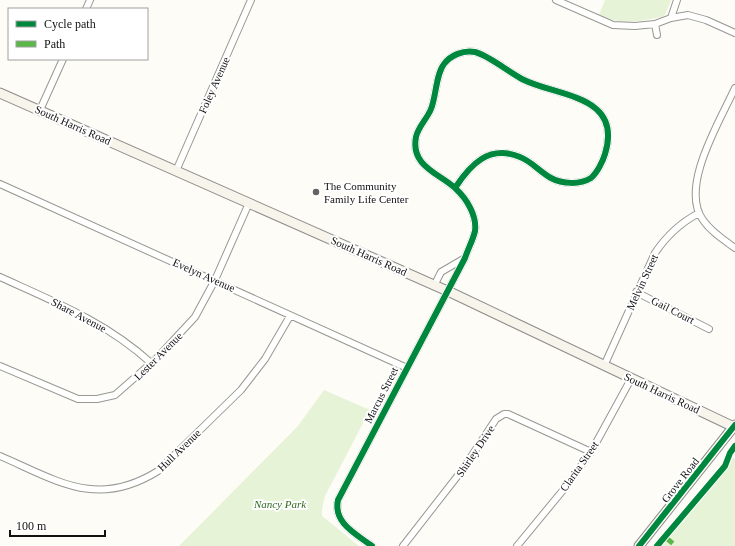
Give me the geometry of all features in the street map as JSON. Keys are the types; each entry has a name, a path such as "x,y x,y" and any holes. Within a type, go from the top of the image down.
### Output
{"main road":[{"name":"South Harris Road","path":"0,93 447,291 631,379 734,426"},
{"name":"Grove Road","path":"639,546 734,426"}],"street":[{"name":"Foley Avenue","path":"176,171 251,0"},
{"path":"556,0 613,25 635,26 655,24 671,18 688,15 706,20 735,33"},
{"path":"671,18 677,0"},
{"path":"655,24 658,35"},
{"name":"Marcus Street","path":"372,546 346,527 340,520 336,509 338,500 465,258 473,237 475,222 469,206 455,188 433,173 421,162 418,155 416,143 419,129 431,109 437,91 439,72 443,65 458,53 476,52 525,80 550,90 580,98 596,109 604,119 608,136 607,145 603,159 591,178 578,183 563,182 553,179 520,157 500,153 481,159 468,168 455,188"},
{"path":"40,110 63,60"},
{"path":"735,88 698,170 695,194 699,213 715,233 735,248"},
{"name":"Evelyn Avenue","path":"0,184 407,368"},
{"name":"Lester Avenue","path":"0,366 78,399 97,399 115,395 179,337 195,317 215,280 249,203"},
{"name":"Melvin Street","path":"604,366 636,292 655,253 665,238 679,225 699,213"},
{"path":"434,286 441,272 465,258"},
{"name":"Share Avenue","path":"0,277 91,319 120,338 151,363"},
{"name":"Gail Court","path":"636,292 709,329"},
{"name":"Hull Avenue","path":"0,456 77,488 103,491 124,488 141,482 158,471 242,390 265,359 290,316"},
{"name":"Clarita Street","path":"517,546 564,490 591,452 631,379"},
{"name":"Shirley Drive","path":"402,546 444,494 496,419 504,414 508,414 591,452"}],"green space":[{"path":"605,0 671,0 665,15 653,19 629,22 614,20 599,15"},
{"name":"Nancy Park","path":"324,390 370,410 325,496 322,509 322,516 359,546 179,546 298,426"},
{"path":"731,456 735,459 735,546 654,546"}],"marked path":[{"path":"665,537 676,546"}],"cycle path":[{"path":"372,546 353,532 342,521 337,508 338,500 465,258 475,231 473,214 464,198 456,189 422,163 415,147 417,133 433,104 441,68 454,56 466,52 475,52 524,80 584,101 597,109 605,120 608,135 605,154 595,173 587,180 576,183 560,182 547,176 520,157 499,153 490,155 474,165 455,188"},
{"path":"639,546 735,425"},
{"path":"657,546 725,466 730,453 735,446"}],"place":[{"name":"The Community Family Life Center","path":"316,192"}]}
